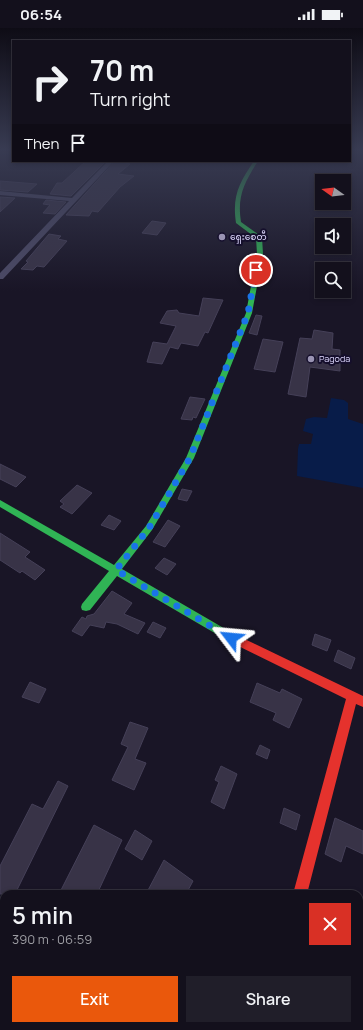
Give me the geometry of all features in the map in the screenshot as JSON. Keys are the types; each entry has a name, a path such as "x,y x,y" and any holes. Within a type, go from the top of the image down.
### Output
{"street":[{"path":"40,197 74,200"},
{"path":"0,277 77,197"},
{"path":"86,607 149,528 190,458 248,313 260,254 258,238 239,222 236,209 238,197"},
{"path":"0,503 226,635 363,702"},
{"path":"301,890 352,696"}],"water":[{"path":"331,398 344,400 348,403 348,419 363,424 363,488 297,476 299,444 311,444 313,434 303,431 306,419 314,417 327,418"}],"building":[{"path":"0,197 15,198 0,212"},
{"path":"83,197 111,197 98,212 92,211 89,216 66,215"},
{"path":"46,200 66,202 55,214 43,213 50,205 43,204"},
{"path":"152,221 166,223 157,235 142,233"},
{"path":"49,234 61,236 58,239 67,241 44,267 37,266 33,270 21,269 28,262 26,261"},
{"path":"203,298 223,300 208,333 205,332 198,346 181,343 178,349 170,347 162,364 147,362 153,342 167,344 176,326 160,323 167,311 177,310 179,313 199,316"},
{"path":"256,315 262,316 257,335 249,333"},
{"path":"314,330 333,333 332,349 340,350 340,371 310,367 306,397 288,394 300,338 312,339"},
{"path":"263,339 283,342 275,372 254,369"},
{"path":"190,397 205,399 196,418 193,417 192,420 181,419"},
{"path":"0,464 26,477 16,487 0,479"},
{"path":"77,485 92,493 72,514 60,507 64,504 60,501"},
{"path":"182,489 192,491 187,501 178,499"},
{"path":"109,515 121,521 114,530 101,525"},
{"path":"168,520 180,526 165,547 153,542"},
{"path":"0,533 30,552 25,557 45,570 35,580 22,571 20,573 0,560"},
{"path":"164,558 176,564 167,575 155,568"},
{"path":"112,591 132,603 124,614 145,623 138,634 117,624 106,622 104,628 90,625 82,636 72,631 82,617 86,619 87,616 94,614"},
{"path":"153,622 166,628 160,638 147,632"},
{"path":"315,634 331,640 327,651 312,645"},
{"path":"338,650 355,658 351,669 334,661"},
{"path":"30,682 46,689 39,703 22,697"},
{"path":"257,683 280,693 282,689 302,699 289,728 273,720 276,713 250,702"},
{"path":"130,722 148,728 135,759 146,763 134,790 112,780 128,747 121,744"},
{"path":"260,745 270,750 267,759 256,754"},
{"path":"221,766 237,774 224,809 211,802 219,782 215,780"},
{"path":"58,781 68,786 17,890 0,890 0,866 32,804 43,809"},
{"path":"284,808 300,815 296,830 280,823"},
{"path":"335,818 363,831 363,854 346,846 341,862 325,854"},
{"path":"94,825 122,840 99,890 61,890"},
{"path":"135,830 152,841 142,860 125,849"},
{"path":"164,860 193,881 188,890 148,890"}],"traffic: fast":[{"path":"86,607 149,528 190,458 249,313 260,254 259,237 239,223 237,213 238,197"},
{"path":"0,503 230,637"}],"traffic: jam":[{"path":"230,637 363,702"},
{"path":"301,890 352,696"}],"place":[{"name":"ရှေးစေတီ","path":"222,237"},
{"name":"Pagoda","path":"311,359"}],"route":[{"path":"231,638 116,570 149,528 190,458 219,382 248,313 256,270"}]}
